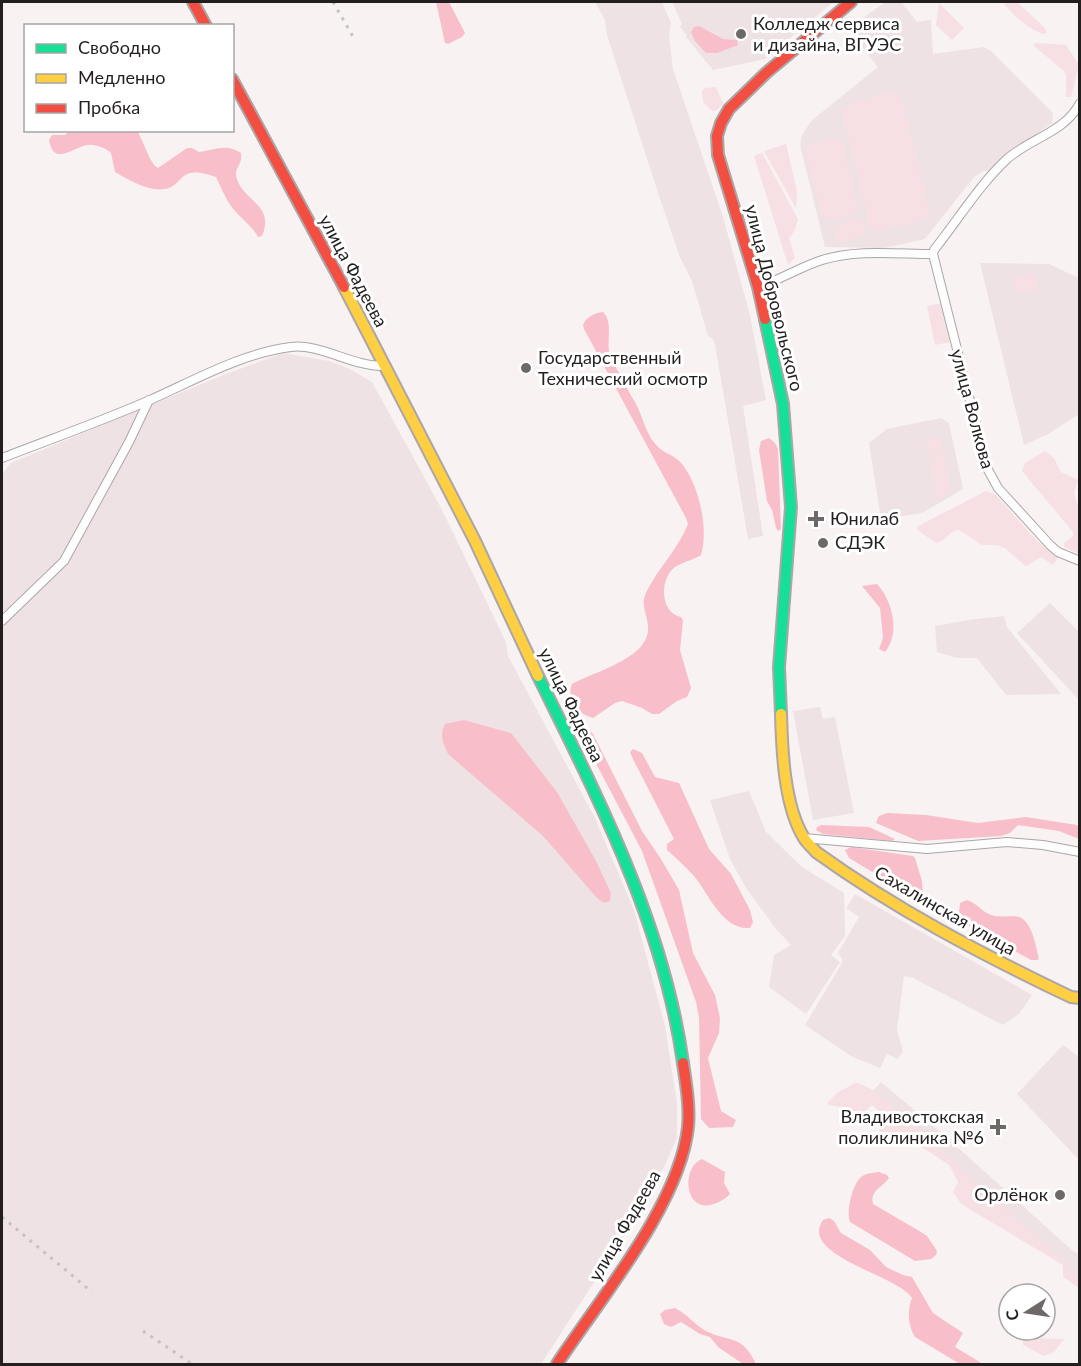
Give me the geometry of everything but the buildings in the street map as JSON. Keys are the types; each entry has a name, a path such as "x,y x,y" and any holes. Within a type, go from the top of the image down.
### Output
{"main road":[{"path":"193,2 205,24"},
{"name":"улица Добровольского","path":"804,838 796,821 789,794 781,716 779,667 791,507 785,426 779,379 758,287 718,155 717,144 719,129 729,109 736,101 851,2"},
{"name":"улица Фадеева","path":"234,83 475,543 542,685 585,769 655,935 677,1024 687,1097 688,1132 669,1189 630,1256 557,1365"},
{"name":"Сахалинская улица","path":"804,838 816,852 834,865 922,919 1037,982 1071,997 1080,998"}],"street":[{"path":"758,287 817,262 847,254 933,254 1005,161 1027,143 1068,120 1080,103"},
{"name":"улица Волкова","path":"933,254 987,468 998,488 1050,545 1059,552 1080,561"},
{"path":"2,458 265,351 294,346 372,366 384,366"},
{"path":"2,621 64,561 129,442 149,400"},
{"path":"804,838 927,849 1007,842 1043,845 1080,852"}],"shaded area":[{"path":"436,2 449,2 465,33 448,44 445,43"},
{"path":"595,2 662,2 671,23 669,35 673,69 723,217 750,315 766,400 743,406 763,536 748,539 715,344 708,336 692,281 680,257 607,35 605,20"},
{"name":"Колледж сервиса и дизайна, ВГУЭС","path":"672,2 833,2 765,59 713,70 686,37"},
{"path":"885,2 901,2 917,22 931,20 933,54 984,47 992,52 1053,113 1052,123 1002,158 989,171 983,171 974,177 925,239 884,248 825,247 800,145 802,135 811,121 878,67 848,29"},
{"path":"1003,2 1017,2 1045,28 1047,33 1043,34 1026,25"},
{"path":"939,3 964,28 952,40 936,25"},
{"path":"699,26 723,39 737,40 738,45 717,53 706,53 695,41 691,32 694,27"},
{"path":"1036,43 1066,45 1079,65 1071,97 1066,97 1066,75 1063,70 1033,45"},
{"path":"716,87 723,103 717,110 712,111 703,102 702,91 705,88"},
{"path":"888,92 898,93 903,103 930,213 927,219 877,232 870,227 842,112 852,103"},
{"path":"68,132 137,132 152,162 158,168 187,148 199,152 220,148 236,150 241,153 236,172 239,184 261,209 264,216 265,225 262,236 258,237 232,207 216,177 191,173 169,188 148,188 115,172 111,153 100,147 88,145 65,153 55,153 49,140 52,135 65,135"},
{"path":"833,138 844,148 858,207 852,214 842,219 822,216 806,153 809,144"},
{"path":"786,144 797,191 796,208 764,151"},
{"path":"762,153 798,219 794,232 789,238 795,258 788,265 754,156"},
{"path":"862,218 866,236 837,243 833,225"},
{"path":"980,263 1049,264 1079,278 1079,414 1048,434 1024,445"},
{"path":"1036,273 1038,290 1015,293 1013,275"},
{"path":"941,303 950,342 935,345 927,306"},
{"path":"603,312 609,325 611,358 636,405 646,430 657,446 679,460 688,473 698,495 704,533 701,555 675,567 666,579 664,587 669,609 683,620 680,650 691,688 687,697 659,714 652,714 622,701 615,703 593,718 583,714 575,706 571,695 572,684 620,662 641,647 647,637 648,626 644,598 688,524 584,329 584,322 588,318"},
{"path":"283,353 329,361 348,368 372,382 441,508 506,642 508,656 594,816 634,910 665,1026 677,1103 677,1138 664,1167 635,1219 541,1364 2,1364 2,474 11,463 226,374"},
{"path":"941,418 949,423 963,489 922,513 881,519 869,443 887,429"},
{"path":"769,438 778,449 781,529 778,531 767,501 759,450 761,441"},
{"path":"940,438 951,491 937,500 926,440"},
{"path":"1045,451 1054,458 1061,472 1078,480 1074,493 1079,509 1079,554 1064,547 1064,543 1074,535 1073,532 1022,471 1025,463"},
{"path":"986,491 996,495 1037,541 1059,557 1053,565 1041,557 1027,566 1024,565 1005,548 996,545 982,545 959,530 955,530 936,543 917,530 918,526"},
{"path":"877,584 887,599 893,617 893,636 885,652 879,649 883,638 880,608 862,586"},
{"path":"1050,603 1079,632 1079,700 1017,633"},
{"path":"1004,616 1007,627 1061,694 1006,695 977,658 957,658 937,652 935,626"},
{"path":"820,707 823,719 835,717 854,813 813,820 793,711"},
{"path":"464,720 511,733 557,792 596,861 611,893 610,901 604,903 597,898 543,836 448,754 443,743 443,728 445,724"},
{"path":"583,724 593,734 642,831 679,890 693,953 715,995 720,1018 719,1033 708,1058 721,1111 736,1120 733,1127 709,1128 701,1119 699,1018 696,1002 642,851 579,731"},
{"path":"633,749 642,753 655,777 679,783 709,849 731,874 750,910 753,922 750,928 740,927 724,917 694,876 667,850 667,844 674,839 633,759 630,752"},
{"path":"749,791 766,832 802,867 844,893 845,936 831,955 840,962 806,1014 769,987 774,955 791,945 776,929 746,888 730,859 710,800"},
{"path":"887,813 926,815 978,823 1026,817 1077,825 1079,839 1059,831 1018,825 1010,833 1001,836 918,841 876,823 879,816"},
{"path":"821,825 869,827 895,839 892,841 823,834 816,830"},
{"path":"851,847 913,856 922,881 923,898 909,894 849,858 845,850"},
{"path":"855,894 1032,995 1019,1014 1003,1025 913,978 904,976 897,1030 903,1051 898,1059 887,1054 880,1068 851,1056 805,1025 842,963 838,953 859,917 846,908"},
{"path":"967,900 991,915 1016,916 1023,919 1033,935 1039,959 1031,960 967,925 959,913 960,903"},
{"path":"1063,1045 1079,1057 1079,1160 1017,1094"},
{"path":"881,1082 1079,1254 1079,1276 1070,1272 1030,1233 870,1094"},
{"path":"855,1083 881,1097 1068,1264 1072,1271 1079,1274 1079,1288 1063,1277 1063,1265 961,1204 953,1192 958,1182 949,1165 904,1135 884,1137 880,1135 879,1128 886,1117 872,1105 862,1114 857,1115 841,1107 828,1105 837,1093"},
{"path":"702,1159 725,1172 724,1183 730,1194 719,1202 707,1205 698,1204 692,1198 688,1181 690,1171"},
{"path":"879,1172 889,1178 873,1195 873,1204 927,1236 937,1251 931,1259 915,1261 850,1222 849,1205 858,1181 869,1173"},
{"path":"829,1218 834,1221 841,1233 870,1250 886,1267 912,1277 933,1313 963,1333 955,1347 983,1364 960,1364 915,1337 909,1318 912,1298 889,1281 853,1264 824,1244 819,1233 823,1220"},
{"path":"675,1308 706,1331 741,1344 751,1354 756,1364 743,1364 718,1347 710,1337 700,1334 681,1322 671,1327 664,1324 660,1314 665,1310"},
{"path":"1057,1339 1064,1339 1054,1352 1044,1356 1023,1345 1023,1342 1057,1342"}],"railway":[{"path":"333,2 355,40"},
{"path":"2,1217 92,1292"},
{"path":"143,1331 192,1364"}],"traffic: fast":[{"path":"765,319 783,404 791,507 779,667 781,714"},
{"path":"538,676 606,817 645,913 674,1012 683,1063"}],"traffic: slow":[{"path":"344,287 475,541 538,676"},
{"path":"781,714 785,778 792,810 804,838 816,852 877,893 972,948 1071,997 1080,998"}],"traffic: jam":[{"path":"193,2 205,24"},
{"path":"765,319 758,287 718,155 717,136 729,109 766,73 851,2"},
{"path":"234,83 344,287"},
{"path":"557,1364 635,1250 670,1188 682,1157 688,1127 688,1103 683,1063"}],"place":[{"name":"Колледж сервиса и дизайна, ВГУЭС","path":"741,34"},
{"name":"Государственный Технический осмотр","path":"526,368"},
{"name":"Юнилаб","path":"816,519"},
{"name":"СДЭК","path":"823,543"},
{"name":"Владивостокская поликлиника №6","path":"998,1127"},
{"name":"Орлёнок","path":"1060,1195"}]}
